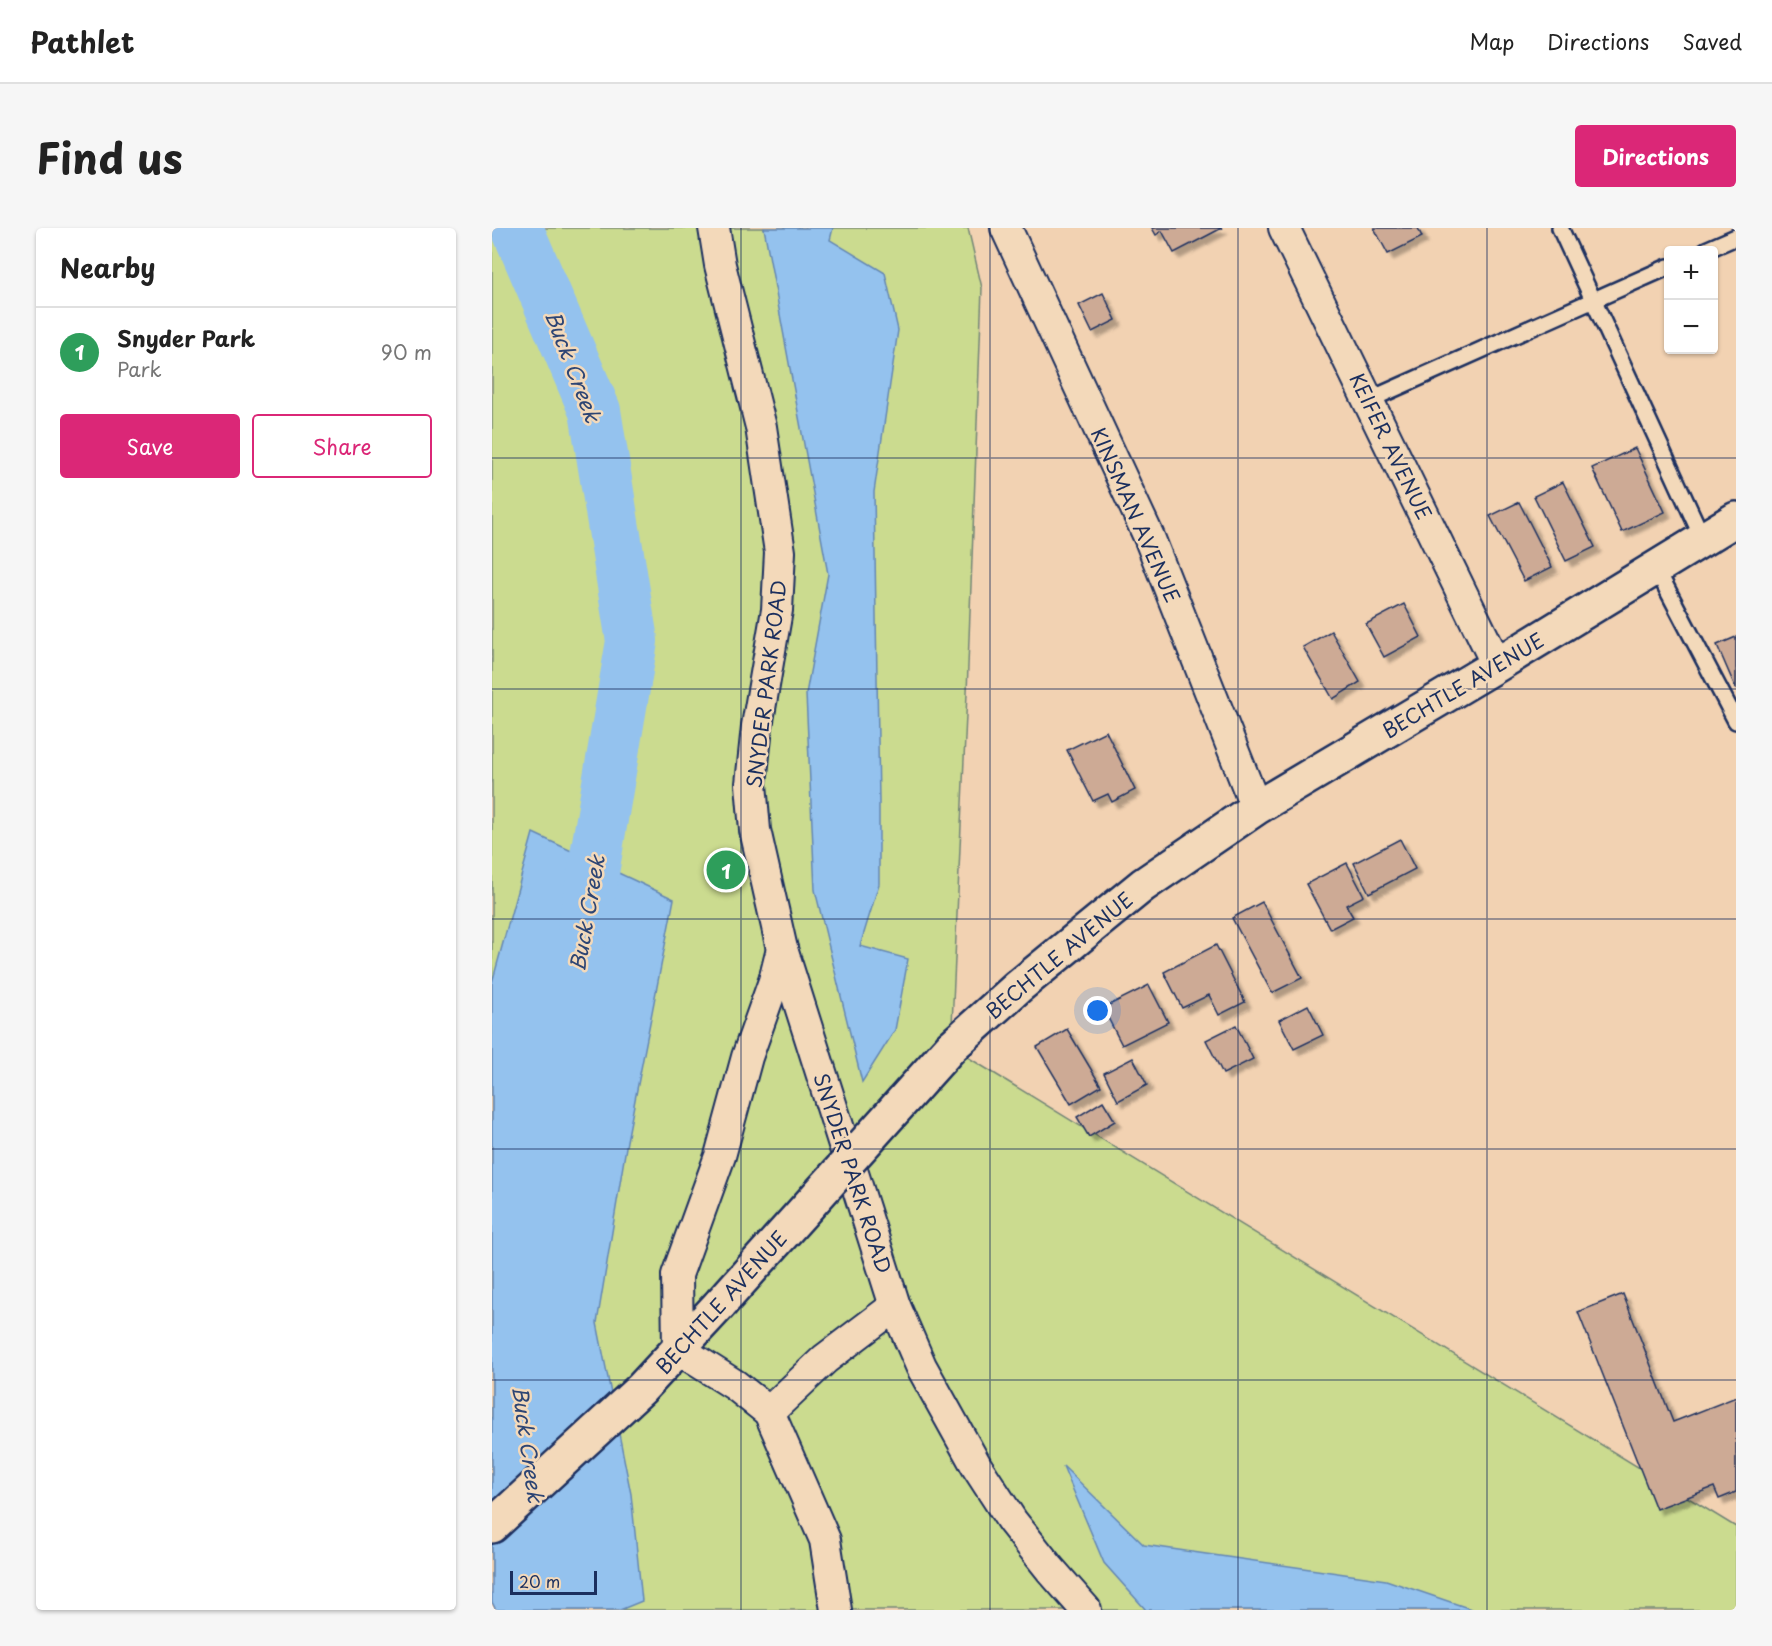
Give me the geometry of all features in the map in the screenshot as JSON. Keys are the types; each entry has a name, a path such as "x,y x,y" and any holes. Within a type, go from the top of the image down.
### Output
{"main road":[{"name":"BECHTLE AVENUE","path":"492,1526 641,1389 951,1047 1018,987 1143,885 1256,808 1497,665 1736,519"}],"street":[{"name":"SNYDER PARK ROAD","path":"697,228 720,265"},
{"name":"SNYDER PARK ROAD","path":"714,228 720,265 761,427 780,552 777,610 757,726 751,784 755,830 782,949 895,1306 921,1366 977,1467 1012,1521 1086,1610"},
{"name":"KINSMAN AVENUE","path":"1006,228 1149,537 1256,808"},
{"name":"KEIFER AVENUE","path":"1284,228 1497,665"},
{"path":"782,949 774,981 747,1057 720,1156 677,1275 678,1349 770,1412 825,1540 836,1610"},
{"path":"770,1412 825,1359 895,1306"}],"lane":[{"path":"1560,228 1703,539"},
{"path":"1715,246 1736,237"},
{"path":"1369,400 1664,269"},
{"path":"1656,568 1736,721"}],"green space":[{"path":"492,228 968,228 982,288 951,1047 1736,1527 1736,1610 507,1610 492,1577"}],"water":[{"path":"764,228 833,228 830,240 885,273 898,330 874,492 879,884 860,946 908,959 895,1030 862,1082 815,890 806,694 828,574"},
{"path":"533,833 674,899 627,1141 597,1323 631,1494 642,1601 620,1610 496,1610 492,1602 492,983"},
{"path":"1063,1466 1144,1545 1386,1580 1474,1610 1146,1610 1104,1563"}],"building":[{"path":"1152,228 1222,228 1174,253 1162,231 1156,235"},
{"path":"1374,228 1418,228 1422,237 1388,254"},
{"path":"1103,293 1116,320 1092,332 1079,305"},
{"path":"1635,448 1665,512 1622,532 1592,468"},
{"path":"1563,482 1595,547 1566,561 1534,496"},
{"path":"1519,502 1552,567 1524,581 1490,516"},
{"path":"1404,604 1421,637 1384,657 1366,624"},
{"path":"1331,631 1360,682 1333,699 1303,647"},
{"path":"1736,637 1736,689 1717,645"},
{"path":"1106,731 1135,790 1112,802 1108,794 1093,801 1067,750"},
{"path":"1400,839 1415,869 1369,893 1354,863"},
{"path":"1347,863 1364,896 1346,905 1353,917 1330,929 1306,884"},
{"path":"1262,902 1302,978 1272,993 1232,918"},
{"path":"1216,945 1245,1002 1219,1015 1209,995 1182,1008 1164,972"},
{"path":"1149,985 1168,1022 1122,1045 1103,1008"},
{"path":"1308,1005 1323,1035 1294,1049 1279,1020"},
{"path":"1236,1025 1253,1059 1223,1074 1206,1040"},
{"path":"1067,1029 1101,1086 1071,1104 1037,1047"},
{"path":"1133,1058 1147,1085 1118,1101 1104,1073"},
{"path":"1103,1101 1115,1121 1089,1137 1077,1117"},
{"path":"1623,1294 1673,1422 1736,1397 1736,1492 1719,1499 1714,1487 1656,1509 1578,1312"}],"waterway":[{"name":"Buck Creek","path":"517,228 595,411 632,641 583,932"}],"place":[{"name":"Snyder Park","path":"726,870"}]}
